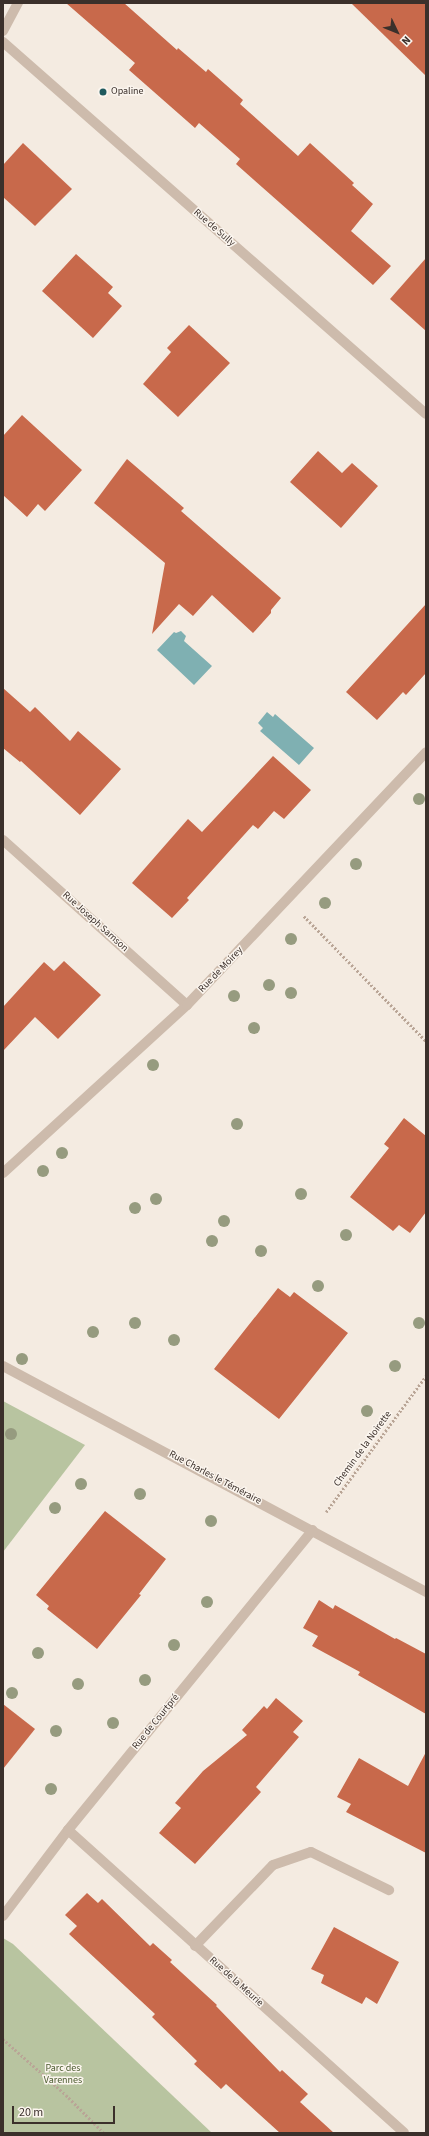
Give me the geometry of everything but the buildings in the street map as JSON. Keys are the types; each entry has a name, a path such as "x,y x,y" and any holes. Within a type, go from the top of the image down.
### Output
{"street":[{"path":"3,31 18,3"},
{"name":"Rue de Sully","path":"3,42 426,414"},
{"name":"Rue de Moirey","path":"3,1174 187,1005 288,900 426,752"},
{"name":"Rue Joseph Samson","path":"3,840 187,1005"},
{"name":"Rue Charles le Téméraire","path":"3,1366 313,1530 426,1592"},
{"name":"Rue de Courtpré","path":"3,1916 68,1830 313,1530"},
{"name":"Rue de la Meurie","path":"68,1830 404,2133"},
{"path":"195,1946 273,1864 311,1852 389,1890"}],"path":[{"path":"288,900 426,1041"},
{"name":"Chemin de la Noirette","path":"313,1530 426,1376"},
{"path":"3,2039 66,2095 104,2133"}],"green space":[{"path":"3,1401 85,1445 3,1552"},
{"name":"Parc des Varennes","path":"3,1938 13,1944 212,2133 3,2133"}],"water":[{"path":"181,631 186,636 184,641 212,666 194,685 157,650 174,632 176,633"},
{"path":"267,712 273,717 275,714 314,748 299,765 260,731 263,728 258,723"}],"place":[{"name":"Opaline","path":"103,92"}]}
